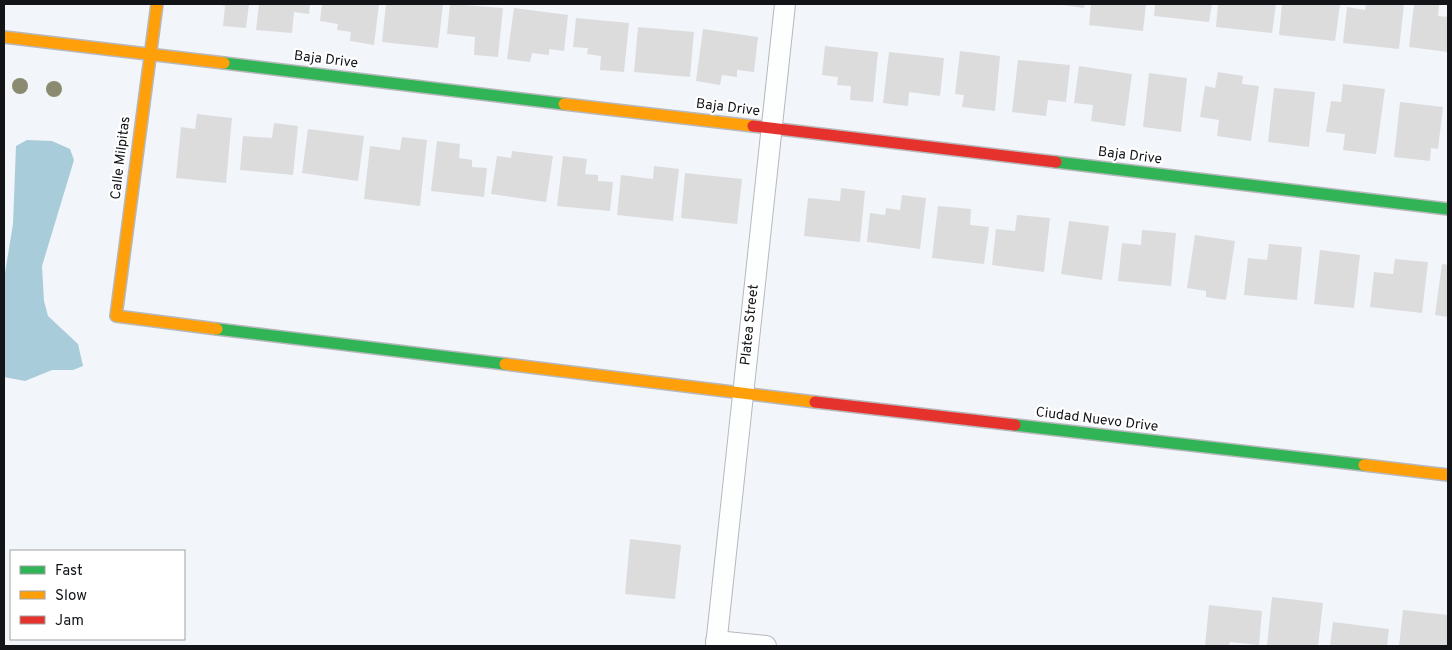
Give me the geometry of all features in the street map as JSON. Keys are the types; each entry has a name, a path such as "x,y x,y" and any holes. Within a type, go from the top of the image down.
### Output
{"street":[{"name":"Calle Milpitas","path":"116,316 157,4"},
{"name":"Platea Street","path":"716,643 770,128 785,4"},
{"name":"Baja Drive","path":"4,37 1448,209"},
{"name":"Ciudad Nuevo Drive","path":"116,316 742,394 1448,475"},
{"path":"716,643 766,646"}],"water":[{"path":"27,140 52,141 70,149 74,160 42,266 44,301 48,316 78,344 83,366 73,370 52,370 25,381 4,377 4,279 13,224 16,146"}],"building":[{"path":"216,4 249,4 246,28 223,26 225,6"},
{"path":"259,4 310,4 309,14 294,12 292,33 256,30"},
{"path":"322,4 379,4 374,45 350,41 351,32 337,30 338,24 320,21"},
{"path":"386,4 443,4 438,48 382,42"},
{"path":"450,4 503,8 498,57 474,55 475,37 447,34"},
{"path":"1054,4 1085,4 1084,8"},
{"path":"1091,4 1146,4 1143,31 1089,25"},
{"path":"1155,4 1212,4 1209,22 1154,16"},
{"path":"1218,4 1276,4 1272,33 1216,27"},
{"path":"1282,4 1340,5 1335,41 1279,35"},
{"path":"1366,4 1404,4 1399,49 1343,43 1347,7 1365,10"},
{"path":"1414,4 1439,4 1438,16 1448,17 1448,52 1409,47"},
{"path":"514,8 568,15 564,51 549,49 549,55 532,53 530,62 507,59"},
{"path":"576,18 629,23 624,72 600,70 601,56 587,54 588,48 573,47"},
{"path":"638,27 694,32 690,77 634,72"},
{"path":"703,29 758,37 754,72 737,70 737,77 722,75 720,85 696,81"},
{"path":"825,46 878,52 873,102 850,100 851,86 837,85 838,77 822,75"},
{"path":"960,51 1000,56 995,111 962,107 964,95 955,94"},
{"path":"889,52 944,58 940,96 909,92 908,106 883,103"},
{"path":"1018,60 1070,65 1066,102 1048,100 1046,116 1012,112"},
{"path":"1079,66 1132,74 1125,126 1091,121 1093,105 1074,103"},
{"path":"1218,72 1243,76 1242,84 1259,86 1251,141 1217,136 1219,120 1200,117 1205,86 1215,88"},
{"path":"1149,73 1187,78 1181,132 1143,127"},
{"path":"1343,84 1385,89 1376,154 1343,150 1345,134 1326,132 1331,101 1341,102"},
{"path":"1274,88 1315,92 1309,147 1268,142"},
{"path":"1400,102 1443,107 1438,149 1431,148 1430,161 1394,157"},
{"path":"197,114 232,118 226,183 176,178 181,127 195,129"},
{"path":"274,123 298,126 293,175 240,170 243,136 272,138"},
{"path":"308,129 364,136 358,181 302,173"},
{"path":"402,137 427,140 420,206 364,199 370,146 400,150"},
{"path":"437,141 460,144 459,158 472,160 472,167 487,168 484,197 431,191"},
{"path":"512,151 553,156 546,202 491,194 497,156 511,158"},
{"path":"563,156 587,159 585,174 598,175 598,181 613,182 610,211 557,206"},
{"path":"654,166 679,169 673,221 617,215 621,175 653,179"},
{"path":"685,173 742,179 737,224 681,218"},
{"path":"841,188 865,191 860,242 804,236 808,198 840,201"},
{"path":"902,195 926,198 920,249 867,242 870,213 885,215 886,208 900,210"},
{"path":"938,206 971,209 970,225 989,227 984,264 932,258"},
{"path":"1017,215 1050,218 1044,272 992,265 996,229 1015,231"},
{"path":"1069,221 1109,226 1102,280 1061,274"},
{"path":"1142,230 1176,233 1171,286 1118,281 1122,243 1141,245"},
{"path":"1195,235 1235,241 1226,300 1206,297 1206,291 1187,288"},
{"path":"1269,244 1302,247 1297,300 1244,295 1248,258 1267,260"},
{"path":"1320,250 1360,255 1354,308 1314,304"},
{"path":"1395,259 1428,262 1422,313 1370,307 1374,272 1393,274"},
{"path":"1442,264 1448,265 1448,317 1435,315"},
{"path":"630,539 681,545 675,599 625,594"},
{"path":"1272,597 1323,603 1318,646 1267,646"},
{"path":"1209,605 1262,611 1259,645 1230,642 1229,646 1205,646"},
{"path":"1403,610 1448,615 1448,646 1399,646"},
{"path":"1333,622 1389,629 1387,646 1330,646"}],"traffic: fast":[{"path":"224,63 564,104"},
{"path":"1056,162 1448,209"},
{"path":"217,329 505,364"},
{"path":"1015,425 1364,465"}],"traffic: slow":[{"path":"157,4 116,316 217,329"},
{"path":"4,37 224,63"},
{"path":"564,104 753,126"},
{"path":"505,364 815,402"},
{"path":"1364,465 1448,475"}],"traffic: jam":[{"path":"753,126 1056,162"},
{"path":"815,402 1015,425"}]}
